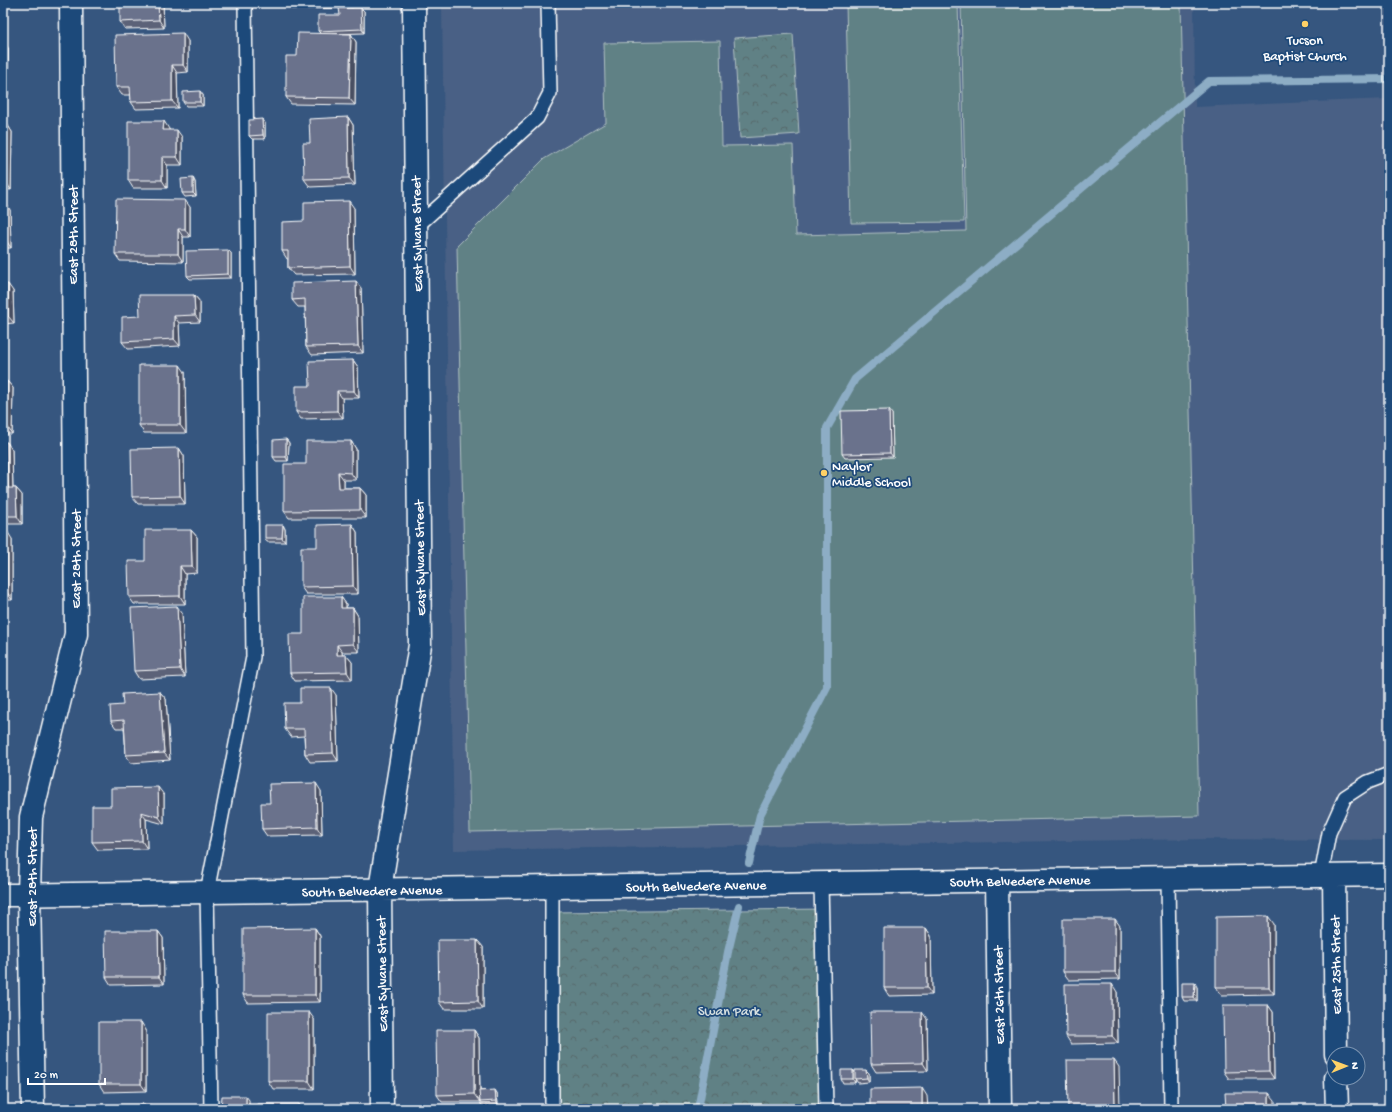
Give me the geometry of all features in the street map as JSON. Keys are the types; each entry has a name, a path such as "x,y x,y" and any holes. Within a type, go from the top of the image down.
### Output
{"street":[{"name":"East 28th Street","path":"33,1109 30,894 31,817 76,634 71,3"},
{"name":"East Sylvane Street","path":"382,1109 380,889 420,645 414,3"},
{"name":"South Belvedere Avenue","path":"3,895 1389,875"},
{"name":"East 25th Street","path":"1328,876 1336,1046"},
{"name":"East 26th Street","path":"997,880 1000,1109"},
{"path":"1336,1086 1336,1109"}],"lane":[{"path":"211,1109 207,892 253,657 245,3"},
{"path":"416,227 538,118 550,93 548,3"},
{"path":"1328,876 1330,833 1346,796 1368,782 1389,774"},
{"path":"1168,878 1171,1109"},
{"path":"821,884 826,1109"},
{"path":"552,888 552,1109"}],"shaded area":[{"name":"Naylor Middle School","path":"442,3 1194,3 1195,107 1389,99 1389,840 1205,839 454,850"}],"green space":[{"path":"846,3 958,3 964,222 851,223"},
{"name":"Naylor Middle School","path":"961,3 1181,3 1199,816 470,832 457,246 544,159 606,123 604,43 720,41 722,146 793,145 796,235 966,231"},
{"path":"793,34 799,134 740,138 734,38"},
{"name":"Swan Park","path":"828,909 832,1109 552,1109 550,912"}],"building":[{"path":"120,3 158,3 159,20 120,22"},
{"path":"339,8 361,8 362,29 318,31 318,15 340,15"},
{"path":"183,33 183,65 172,65 172,101 131,102 130,87 116,87 115,35"},
{"path":"298,33 351,34 349,98 286,97 286,56 297,56"},
{"path":"200,91 200,102 183,102 183,92"},
{"path":"348,117 349,178 304,179 303,143 310,143 309,119"},
{"path":"262,119 263,135 249,136 249,120"},
{"path":"128,121 164,121 163,130 177,130 177,157 162,157 162,180 128,180"},
{"path":"3,124 7,124 6,182 3,182"},
{"path":"193,178 193,193 182,193 181,179"},
{"path":"116,199 185,200 185,229 178,229 178,254 115,254"},
{"path":"349,201 350,266 288,268 288,251 282,251 282,222 304,221 304,202"},
{"path":"3,202 5,202 6,240 3,240"},
{"path":"228,250 228,274 187,276 186,251"},
{"path":"356,281 358,346 306,347 305,299 292,300 292,283"},
{"path":"3,284 8,284 8,316 3,316"},
{"path":"139,295 194,295 195,315 174,316 174,339 122,342 122,317 140,316"},
{"path":"353,360 354,391 337,391 337,411 296,412 296,386 310,386 309,361"},
{"path":"139,365 180,365 180,425 139,425"},
{"path":"3,381 7,381 7,426 3,426"},
{"path":"889,410 890,453 842,454 841,411"},
{"path":"286,439 286,457 273,457 273,440"},
{"path":"306,441 351,441 351,473 338,472 339,488 360,488 360,510 284,511 284,464 306,464"},
{"path":"3,442 7,442 8,488 16,488 17,516 3,516"},
{"path":"179,448 180,496 132,497 131,449"},
{"path":"352,524 353,586 301,587 301,547 317,547 317,525"},
{"path":"265,525 283,525 282,538 265,538"},
{"path":"145,530 191,530 192,566 180,566 180,596 129,597 128,561 145,561"},
{"path":"3,531 7,531 7,592 3,592"},
{"path":"303,597 341,597 341,608 353,608 353,644 337,645 337,655 346,655 347,672 290,673 289,634 303,634"},
{"path":"177,606 180,669 134,671 131,608"},
{"path":"300,688 331,688 333,753 305,754 304,729 285,729 284,703 300,703"},
{"path":"160,692 164,753 126,755 124,720 111,721 110,706 123,705 122,694"},
{"path":"316,783 317,827 262,829 261,803 270,803 269,784"},
{"path":"158,787 159,817 141,812 142,841 92,842 92,806 111,806 111,788"},
{"path":"1268,916 1269,987 1216,987 1216,917"},
{"path":"1063,919 1115,919 1115,972 1063,972"},
{"path":"315,928 315,995 243,995 243,929"},
{"path":"884,928 926,928 927,988 884,988"},
{"path":"105,931 158,931 159,977 106,977"},
{"path":"438,940 477,940 478,1001 439,1002"},
{"path":"1182,983 1195,983 1194,997 1182,997"},
{"path":"1065,984 1112,984 1112,1036 1066,1036"},
{"path":"1223,1005 1268,1005 1269,1071 1224,1072"},
{"path":"268,1012 309,1012 309,1081 268,1081"},
{"path":"870,1012 922,1012 923,1063 871,1064"},
{"path":"99,1022 141,1022 141,1084 99,1084"},
{"path":"436,1030 474,1030 474,1094 437,1095"},
{"path":"1067,1060 1114,1060 1115,1109 1068,1109"},
{"path":"841,1070 853,1070 853,1079 841,1079"},
{"path":"855,1070 866,1070 867,1078 855,1079"},
{"path":"922,1088 922,1109 870,1109 870,1089"},
{"path":"495,1090 496,1101 480,1102 479,1091"},
{"path":"1225,1093 1269,1093 1269,1109 1226,1109"},
{"path":"222,1096 246,1096 246,1109 221,1109"},
{"path":"257,1104 299,1104 299,1109 257,1109"},
{"path":"88,1105 151,1105 151,1109 88,1109"},
{"path":"869,1105 869,1109 857,1109 857,1106"}],"waterway":[{"path":"749,863 760,815 827,687 827,428 855,379 1209,81 1389,79"},
{"path":"698,1109 728,952 739,906"}],"place":[{"name":"Tucson Baptist Church","path":"1305,24"},
{"name":"Naylor Middle School","path":"824,473"}]}
